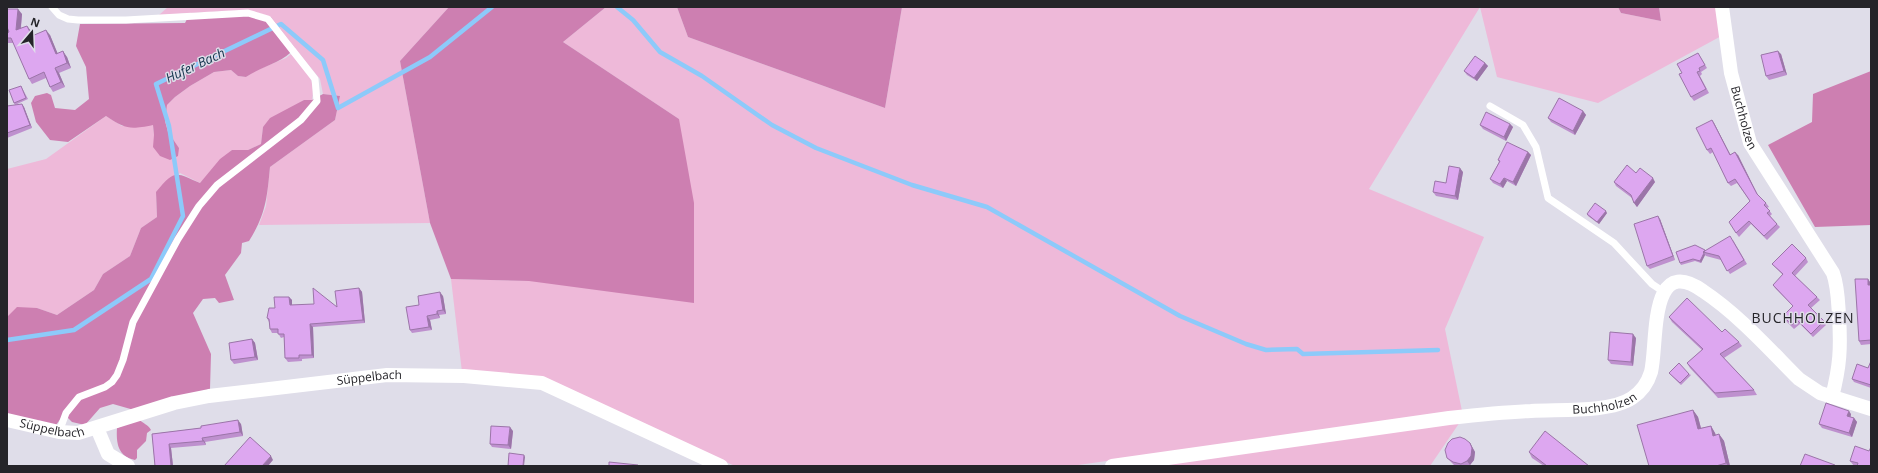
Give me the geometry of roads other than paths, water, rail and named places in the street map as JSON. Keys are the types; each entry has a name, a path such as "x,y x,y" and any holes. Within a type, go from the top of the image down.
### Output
{"street":[{"name":"Buchholzen","path":"1722,7 1731,73 1750,143 1832,273 1838,287 1841,352 1838,374 1832,397"},
{"path":"1664,292 1672,284 1682,282 1693,284 1703,290 1730,312 1799,379 1814,390 1871,409"},
{"name":"Buchholzen","path":"1112,466 1492,413 1604,407 1624,402 1641,390 1650,373 1658,309 1664,292"},
{"name":"Süppelbach","path":"7,420 59,432 78,433 174,403 209,396 387,375 464,376 542,383 721,466"},
{"path":"97,428 108,454 128,466"}],"lane":[{"path":"52,7 59,14 68,19 78,20 126,20 248,13 268,19 315,79 317,101 301,120 217,186 199,206 178,239 133,322 123,360 117,376 112,382 104,387 79,397 66,413 59,432"},
{"path":"1490,106 1523,125 1536,147 1548,198 1614,243 1652,284 1664,292"}],"waterway":[{"name":"Hufer Bach","path":"7,340 74,330 151,279 183,216 169,126 156,84 281,24 323,60 338,108 430,57 492,7"},
{"path":"617,7 633,20 660,52 702,76 772,125 816,148 912,185 987,207 1180,316 1246,344 1266,350 1297,349 1303,354 1438,350"}],"district":[{"name":"BUCHHOLZEN","path":"1803,318"}]}
